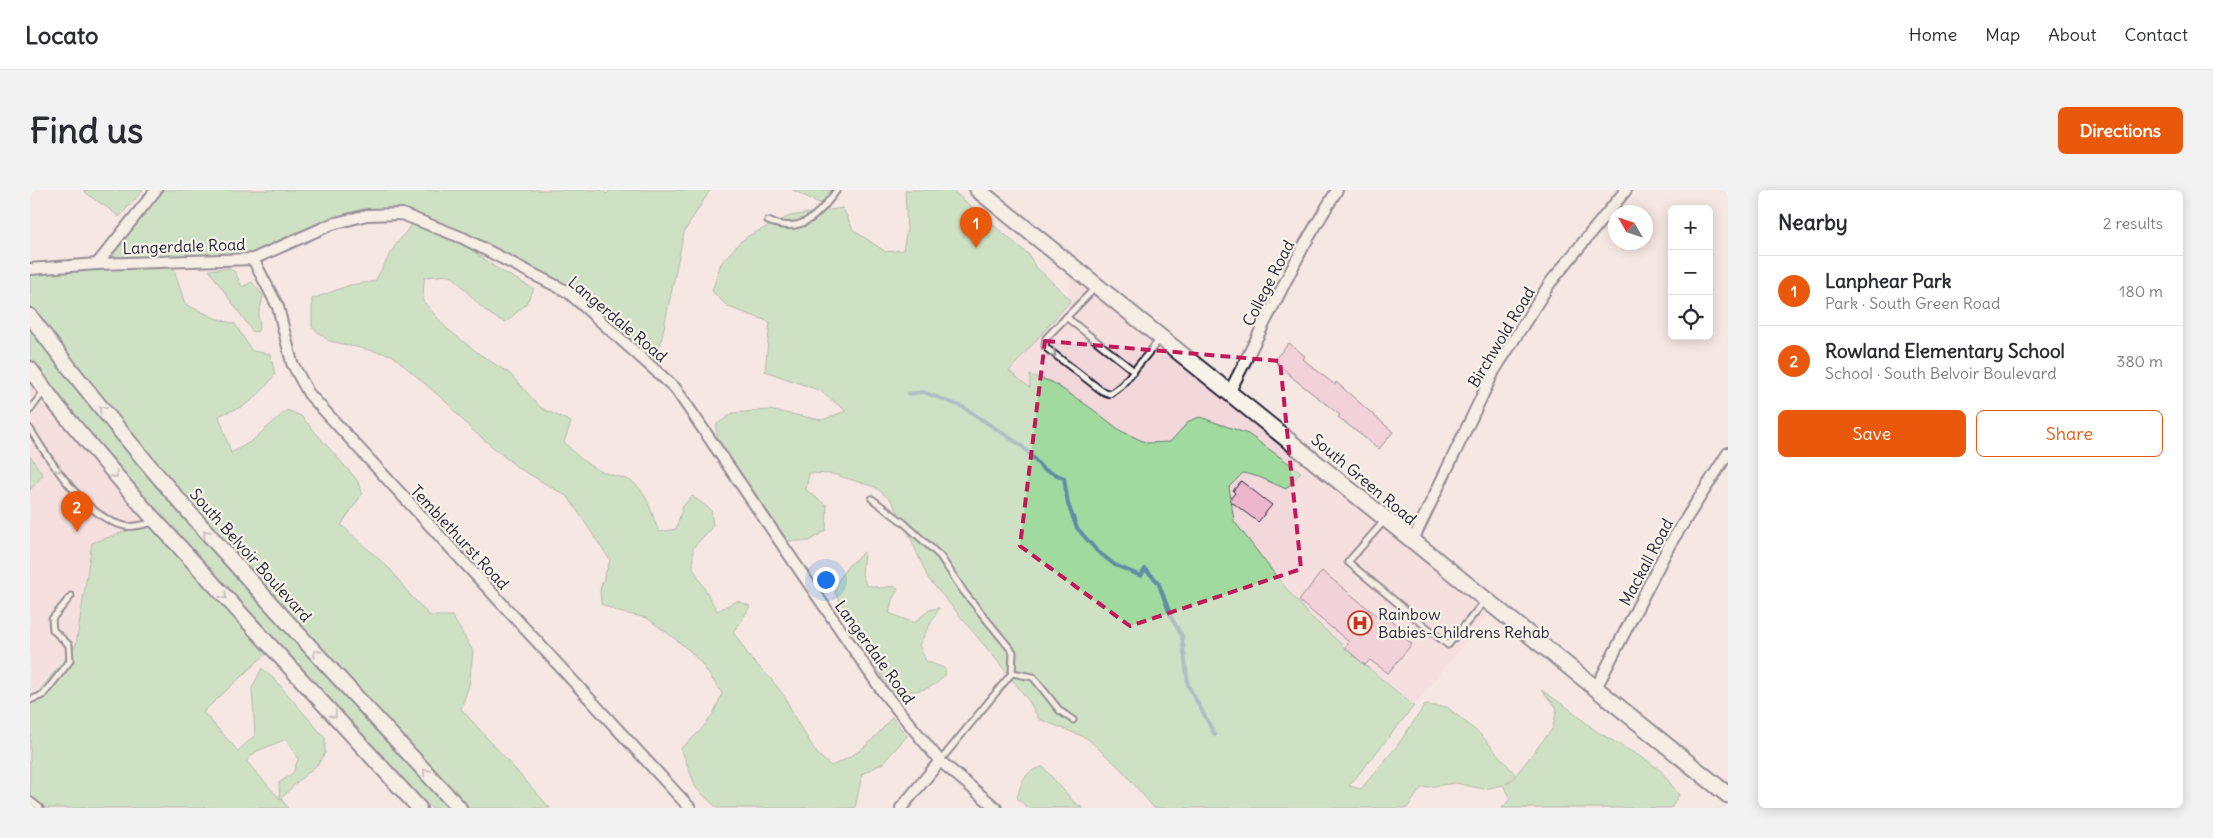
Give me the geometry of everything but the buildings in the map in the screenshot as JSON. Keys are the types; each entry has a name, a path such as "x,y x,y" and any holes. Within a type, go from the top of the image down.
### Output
{"main road":[{"name":"South Green Road","path":"978,190 1728,795"}],"street":[{"path":"97,264 156,190"},
{"name":"College Road","path":"1230,392 1303,247 1337,190"},
{"name":"Birchwold Road","path":"1412,542 1494,371 1550,283 1626,190"},
{"name":"Langerdale Road","path":"30,270 97,264 254,259 332,224 367,215 402,214 463,238 568,292 676,388 841,633 883,692 940,761 996,808"},
{"name":"Temblethurst Road","path":"254,259 278,307 292,363 309,394 690,808"},
{"name":"South Belvoir Boulevard","path":"30,316 84,387 178,501 459,808"},
{"path":"30,369 102,459 156,521 419,808"},
{"name":"Mackall Road","path":"1596,688 1670,544 1728,453"},
{"path":"901,808 940,761"}],"lane":[{"path":"768,221 781,226 798,226 820,212 837,190"},
{"path":"1097,285 1046,338 1045,347 1055,356 1102,391 1110,394 1122,385 1162,337"},
{"path":"1066,317 1134,371"},
{"path":"30,410 46,390"},
{"path":"30,429 61,474 95,512 111,522 126,527 156,521"},
{"path":"872,499 904,523 940,556 964,592 1013,652 1012,673 940,761"},
{"path":"1385,519 1348,562 1448,645 1486,601"},
{"path":"30,700 42,695 70,661 69,644 53,630 52,619 71,596"},
{"path":"1012,673 1032,678 1060,711 1073,720"},
{"path":"30,800 40,808"}],"highlighted area":[{"path":"1045,341 1280,361 1301,569 1130,626 1020,546"}],"shaded area":[{"path":"1068,262 1494,607 1414,706 1009,371 1071,300"},
{"path":"30,369 156,521 92,543 76,645 30,695"}],"green space":[{"path":"83,190 143,190 119,217"},
{"path":"156,190 601,190 607,194 610,190 710,190 684,232 655,370 568,292 402,214 367,215 253,259 172,263 185,304 215,318 235,324 252,351 270,354 275,374 269,382 245,405 219,416 231,453 252,441 287,410 301,416 357,480 362,494 341,525 391,570 409,594 430,616 452,616 473,651 469,685 461,709 550,808 459,808 222,550 30,316 30,270 97,263"},
{"path":"793,190 837,190 825,206"},
{"path":"905,190 952,190 1029,255 1034,265 1071,300 1009,371 1030,388 1030,375 1052,382 1121,431 1147,443 1170,442 1189,421 1200,417 1248,434 1301,472 1286,489 1259,477 1243,473 1229,487 1234,521 1309,615 1414,706 1349,786 1361,789 1397,746 1425,705 1447,707 1481,735 1515,774 1506,784 1512,780 1553,728 1557,708 1541,690 1571,710 1596,731 1648,761 1661,771 1679,795 1671,808 1502,808 1511,798 1503,785 1484,789 1455,783 1421,788 1407,808 1154,808 1122,770 1087,738 1039,719 1029,701 928,578 904,523 891,500 875,487 833,474 809,473 806,490 827,506 826,530 810,541 788,541 718,439 716,425 733,413 769,410 822,420 846,411 821,391 765,371 770,322 728,307 712,291 721,263 740,242 750,235 790,216 843,208 853,230 886,252 903,250 907,230"},
{"path":"412,224 469,248 496,268 534,289 525,305 506,322 483,309 451,275 424,277 423,301 446,328 478,353 510,374 541,408 571,422 564,442 576,455 600,471 627,479 635,484 647,500 659,532 676,529 683,506 692,496 711,510 713,526 693,548 693,568 717,611 737,601 750,606 733,632 751,659 771,679 785,697 797,722 818,755 831,766 850,757 879,733 892,717 907,736 883,763 862,774 855,808 717,808 696,788 681,748 706,724 715,710 722,693 701,663 689,650 647,618 619,612 601,604 600,590 610,560 568,497 517,467 470,428 447,403 392,355 329,341 312,327 312,299 350,285 375,281 395,246"},
{"path":"229,268 235,272 242,287 252,282 263,296 258,317 260,322 258,331 253,332 209,270"},
{"path":"30,328 90,406 169,499 453,808 431,808 144,500 30,358"},
{"path":"30,456 43,475 30,490"},
{"path":"156,521 272,648 203,712 238,751 255,735 252,688 262,668 276,681 325,738 325,753 318,764 281,799 288,808 40,808 30,800 30,702 76,645 92,543","holes":["286,739 298,759 293,773 279,783 280,799 246,761 257,751"]},
{"path":"864,552 862,574 866,585 881,588 894,586 898,589 892,600 889,613 914,623 929,610 939,608 919,645 926,661 944,668 946,673 935,684 922,690 893,691 879,672 864,632 850,617 835,593 838,581 847,567"},
{"path":"1043,767 1074,802 1083,808 1028,808 1017,798 1028,774"}],"waterway":[{"path":"908,394 923,392 963,407 1022,446 1043,469 1064,478 1068,504 1077,528 1097,551 1115,565 1141,576 1145,569 1158,582 1172,619 1182,636 1188,685 1215,735"}],"place":[{"name":"Lanphear Park","path":"976,248"},
{"name":"Rowland Elementary School","path":"77,532"},
{"name":"Rainbow Babies-Childrens Rehab","path":"1360,623"}]}
